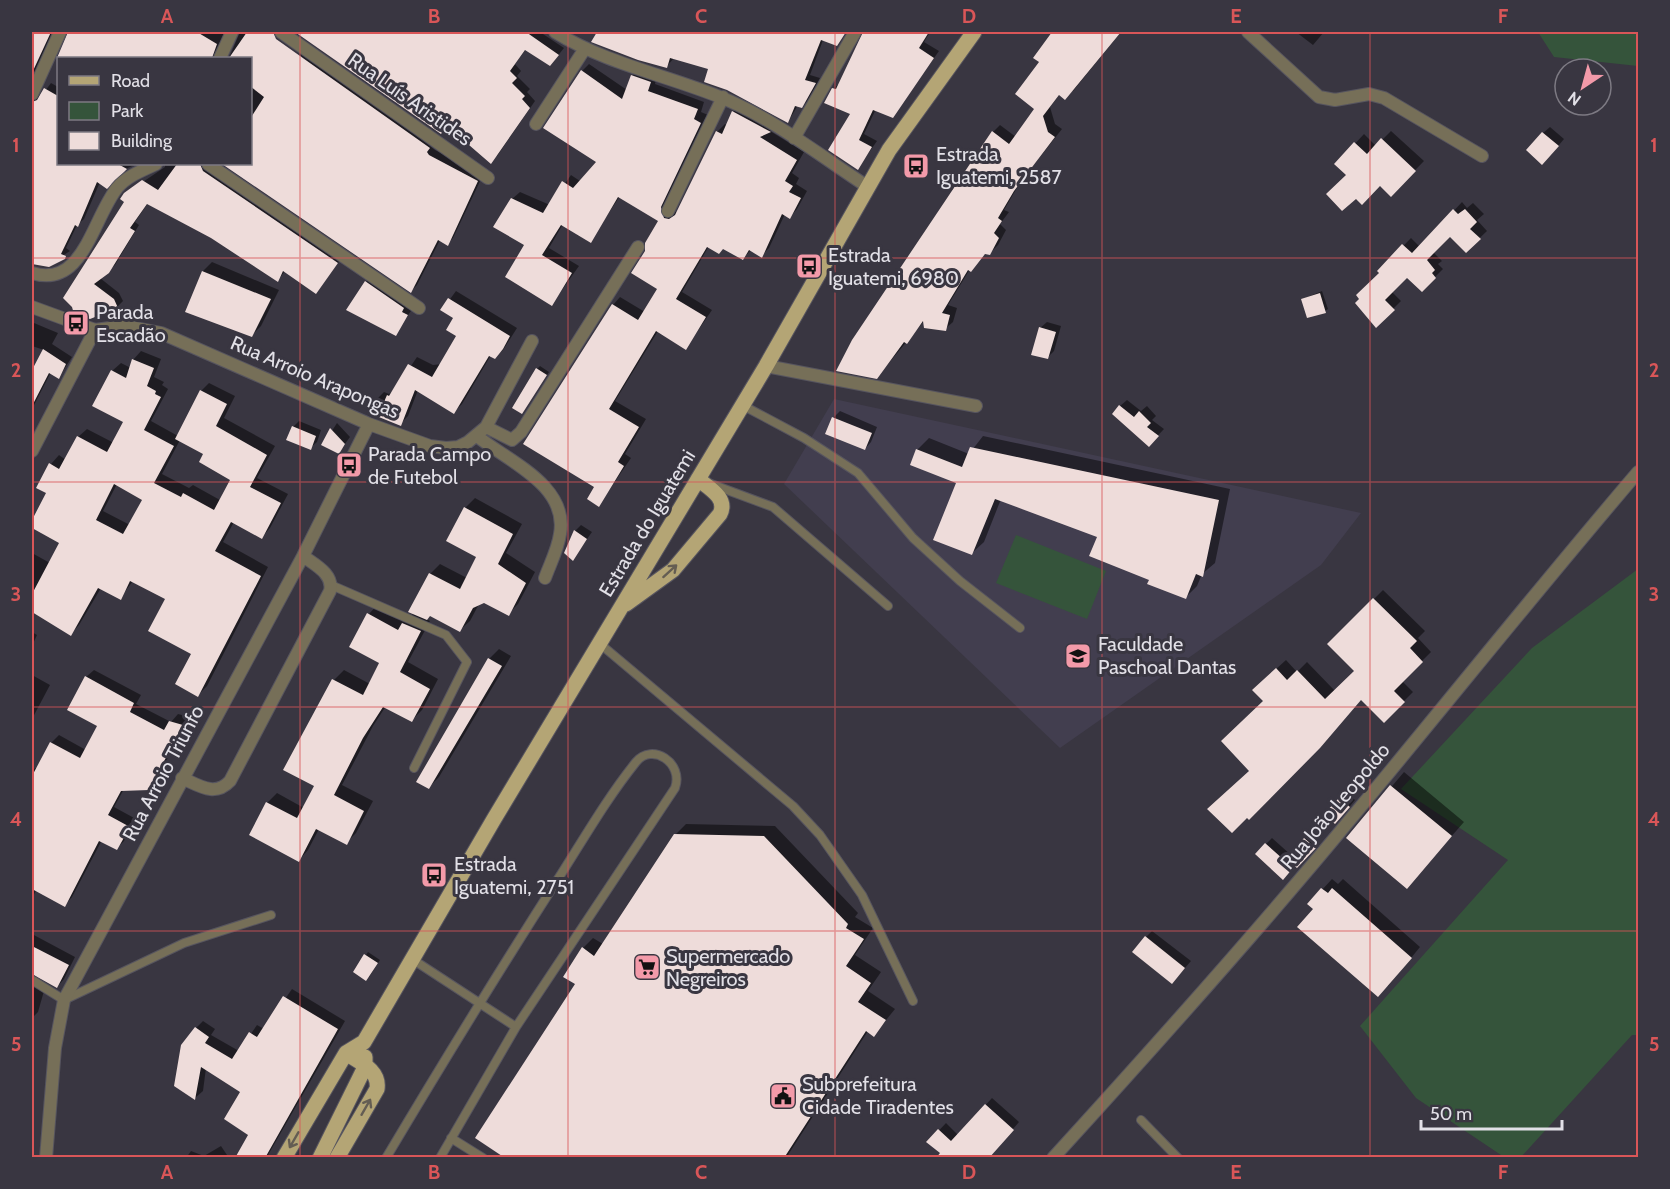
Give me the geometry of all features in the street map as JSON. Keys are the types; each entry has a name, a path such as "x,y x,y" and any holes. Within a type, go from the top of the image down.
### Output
{"main road":[{"name":"Estrada do Iguatemi","path":"284,1158 346,1053 364,1042 599,643 766,366 889,150 974,32"},
{"path":"623,606 673,570 723,509 721,499 698,479"},
{"path":"320,1158 365,1067 364,1042"},
{"path":"337,1158 377,1089 377,1077 346,1053"}],"street":[{"path":"32,94 60,32"},
{"path":"220,57 232,32"},
{"name":"Rua Luís Aristides","path":"281,32 488,178"},
{"path":"555,32 584,50 723,98 794,138 868,187"},
{"path":"794,138 855,32"},
{"path":"1248,32 1319,97 1335,100 1369,94 1384,98 1482,156"},
{"path":"536,124 584,50"},
{"path":"668,211 723,98"},
{"path":"32,273 46,277 56,276 70,268 119,186 154,165"},
{"path":"209,165 419,308"},
{"path":"482,432 512,440 521,432 638,247"},
{"name":"Rua Arroio Arapongas","path":"32,307 95,330 125,326 161,333 369,424 430,446 458,447 482,432"},
{"path":"32,451 95,330"},
{"path":"482,432 532,341"},
{"path":"766,366 976,406"},
{"name":"Rua Arroio Triunfo","path":"46,1158 55,1048 64,999 303,556 369,424"},
{"path":"482,432 535,477 554,502 561,523 560,535 545,578"},
{"name":"Rua João Leopoldo","path":"1053,1158 1123,1082 1357,812 1543,584 1638,472"},
{"path":"182,778 211,790 217,790 230,781 331,585 327,576 303,556"}],"lane":[{"path":"742,405 804,438 858,473 913,538 960,581 1020,628"},
{"path":"698,479 773,507 888,606"},
{"path":"331,585 446,635 467,662 414,768"},
{"path":"599,643 793,806 820,835 862,895 913,1001"},
{"path":"386,1158 479,1002 636,762 645,754 651,753 672,763 678,778 675,788 516,1027 440,1158"},
{"path":"32,980 64,999 156,955 271,915"},
{"path":"412,958 516,1027"},
{"path":"1141,1120 1178,1158"},
{"path":"451,1138 483,1158"}],"shaded area":[{"name":"Faculdade Paschoal Dantas","path":"834,399 1361,513 1321,565 1060,748 784,484"}],"green space":[{"path":"1538,32 1638,32 1638,66 1613,63 1613,57 1554,57"},
{"path":"1016,535 1106,571 1087,619 996,583"},
{"path":"1638,569 1638,1035 1632,1035 1521,1157 1504,1157 1416,1098 1360,1026 1508,860 1401,789 1532,648"}],"building":[{"path":"32,32 51,32 32,73"},
{"path":"68,32 197,32 217,44 212,57 57,57"},
{"path":"247,32 273,32 276,39 430,148 427,152 429,155 478,181 448,246 438,240 411,293 223,165 252,165 252,116 264,97 252,88 252,57 230,57"},
{"path":"295,32 526,32 559,55 550,66 525,50 510,71 517,78 512,83 525,96 522,99 530,108 491,164 447,126 441,134"},
{"path":"597,32 846,32 837,46 821,40 805,80 816,83 802,108 795,106 788,123 727,90 704,82 708,69 670,58 667,68 638,60 591,42"},
{"path":"863,32 929,32 919,48 934,58 893,118 873,110 859,140 872,147 858,170 828,150 850,114 824,103 832,88 836,89"},
{"path":"1052,32 1121,32 1065,100 1059,95 1043,116 1048,132 1055,137 1014,191 998,218 1002,221 994,233 999,238 990,255 985,254 971,272 968,270 942,313 950,315 946,331 924,328 923,321 907,344 904,342 877,379 836,371 852,340 992,131 1009,144 1034,109 1015,94 1039,62 1033,58"},
{"path":"581,70 622,99 631,75 651,82 648,91 698,109 694,119 701,123 661,207 664,218 669,219 675,215 716,131 722,134 732,111 771,132 760,137 797,160 785,181 793,186 789,192 801,198 790,219 782,214 762,258 749,250 743,260 723,249 719,254 707,247 676,299 706,317 686,350 656,331 609,409 639,427 618,462 624,466 599,507 587,499 594,487 523,444 612,304 638,320 657,289 631,273 645,251 645,243 658,221 618,197 591,243 561,225 542,255 572,273 552,306 505,277 524,245 493,227 511,198 543,213 562,181 573,188 596,162 543,128"},
{"path":"44,88 57,95 57,165 120,165 127,169 107,189 97,182 78,227 75,225 61,254 66,256 65,259 49,267 32,264 32,102 37,100"},
{"path":"1542,132 1559,146 1542,165 1526,150"},
{"path":"1381,138 1416,171 1391,197 1380,186 1362,205 1356,199 1342,211 1326,194 1346,175 1334,164 1354,142 1367,154"},
{"path":"176,165 200,165 203,171 338,263 316,294 283,271 278,282 211,238 147,204 130,228 135,231 109,273 94,284 114,299 118,308 90,319 74,314 72,307 63,298 124,202 120,199 124,193 142,180 158,190"},
{"path":"1453,209 1458,214 1465,209 1477,222 1470,229 1481,239 1466,253 1450,237 1427,260 1435,270 1432,273 1436,278 1422,292 1407,278 1385,300 1395,310 1376,328 1355,303 1359,299 1356,295 1379,273 1377,271 1402,244 1412,253"},
{"path":"202,271 271,299 252,337 185,312"},
{"path":"365,281 404,308 402,312 408,315 396,336 346,310"},
{"path":"1320,293 1326,313 1307,318 1301,299"},
{"path":"448,298 510,336 503,349 495,359 489,356 454,414 415,390 401,426 369,413 375,399 384,402 387,395 389,396 408,364 432,377 456,336 446,330 453,318 440,310"},
{"path":"1039,327 1056,332 1048,359 1031,355"},
{"path":"43,349 66,364 59,379 49,373 32,406 32,370"},
{"path":"132,359 154,368 147,386 161,397 144,430 174,446 154,483 181,497 183,493 214,510 230,480 199,462 203,454 175,439 200,390 227,404 216,426 267,455 250,487 281,503 262,539 231,522 215,551 261,576 198,697 175,684 191,654 148,631 165,599 130,581 121,600 98,588 71,636 32,612 32,594 59,543 32,528 32,520 46,493 36,488 49,463 59,469 77,436 107,452 123,422 92,406 111,370 126,378","holes":["114,484 142,500 123,534 96,520"]},
{"path":"536,368 547,375 522,414 512,408"},
{"path":"1119,405 1134,417 1139,411 1151,423 1147,427 1159,436 1149,447 1112,414"},
{"path":"832,417 872,433 865,450 825,434"},
{"path":"292,426 316,436 311,450 286,440"},
{"path":"330,428 345,444 339,454 321,445"},
{"path":"970,447 1219,500 1203,577 1196,574 1186,599 1147,584 1149,580 1089,556 1097,537 995,499 972,555 933,540 956,483 910,465 916,449 962,467"},
{"path":"464,507 513,534 498,564 526,583 509,616 484,603 473,608 460,632 430,616 427,620 408,612 429,573 460,589 476,557 446,541"},
{"path":"574,530 587,539 573,561 564,553"},
{"path":"1373,598 1417,641 1410,648 1423,662 1394,691 1405,702 1384,723 1361,700 1320,748 1249,820 1247,818 1232,833 1207,809 1249,771 1221,741 1263,701 1252,690 1276,668 1287,680 1297,670 1325,699 1354,671 1327,644"},
{"path":"367,613 398,630 402,623 421,631 400,672 430,689 412,722 383,707 363,738 334,795 364,811 347,845 316,829 299,862 249,835 266,802 297,818 314,786 283,770 332,679 363,695 379,663 349,647"},
{"path":"488,658 502,666 429,789 416,782"},
{"path":"85,676 134,703 130,712 164,730 169,721 183,725 149,790 121,791 108,815 130,827 117,850 99,841 65,907 32,889 32,776 50,742 80,758 97,726 67,710"},
{"path":"1390,785 1452,836 1407,889 1346,838"},
{"path":"1339,798 1350,807 1335,824 1324,814"},
{"path":"674,834 764,836 848,924 846,928 864,939 846,966 871,983 858,1002 886,1020 874,1037 866,1031 784,1158 505,1158 475,1138 575,984 563,977 582,947 594,956"},
{"path":"1304,838 1316,848 1297,868 1286,859"},
{"path":"1265,843 1293,868 1283,880 1255,854"},
{"path":"1321,888 1328,893 1332,888 1412,958 1378,997 1297,927 1313,909 1307,904"},
{"path":"1145,936 1185,968 1172,984 1132,952"},
{"path":"32,946 69,965 57,988 32,974"},
{"path":"364,954 378,963 366,981 353,972"},
{"path":"283,996 338,1029 265,1158 235,1158 248,1135 224,1119 240,1092 201,1067 195,1100 174,1086 181,1045 195,1027 209,1037 205,1043 232,1059 249,1032 257,1037"},
{"path":"985,1104 1014,1130 989,1158 936,1158 940,1153 926,1142 938,1129 951,1141"}],"place":[{"name":"Estrada Iguatemi, 2587","path":"916,166"},
{"name":"Estrada Iguatemi, 6980","path":"809,266"},
{"name":"Parada Escadão","path":"76,323"},
{"name":"Parada Campo de Futebol","path":"349,465"},
{"name":"Faculdade Paschoal Dantas","path":"1078,656"},
{"name":"Estrada Iguatemi, 2751","path":"434,875"},
{"name":"Supermercado Negreiros","path":"647,967"},
{"name":"Subprefeitura Cidade Tiradentes","path":"783,1096"}]}
